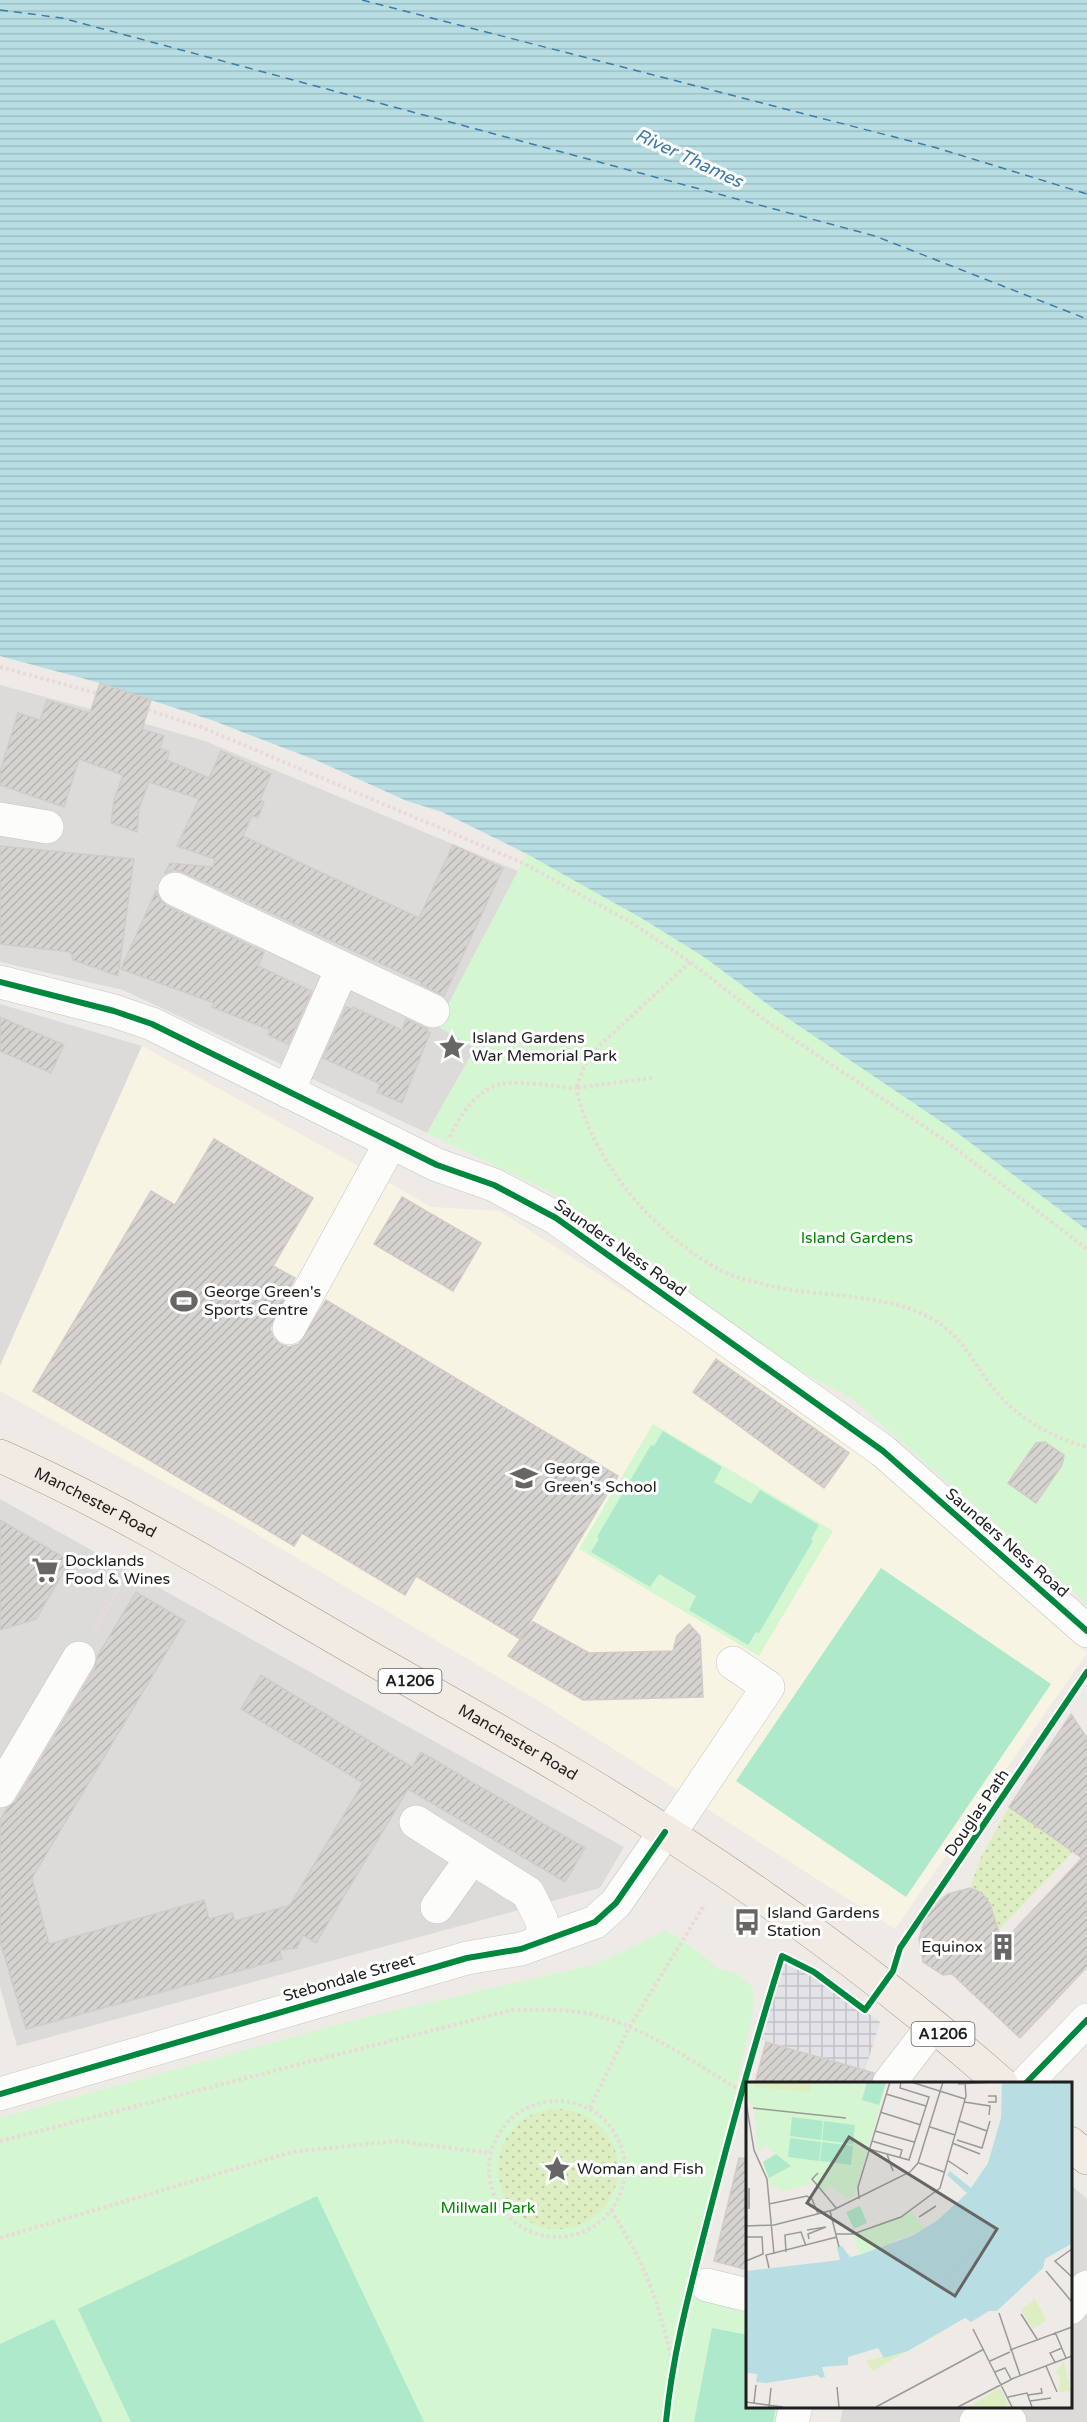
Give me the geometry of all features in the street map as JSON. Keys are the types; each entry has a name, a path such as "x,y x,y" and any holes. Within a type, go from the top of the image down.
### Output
{"main road":[{"name":"Manchester Road","path":"0,1456 54,1480 171,1543 572,1774 667,1833 888,1978 986,2078"},
{"path":"1072,2144 1087,2158"}],"street":[{"path":"0,819 47,827"},
{"path":"175,889 433,1011"},
{"path":"288,1091 342,969"},
{"name":"Saunders Ness Road","path":"0,982 114,1011 152,1024 437,1165 494,1185 556,1218 883,1451 1087,1631"},
{"path":"289,1328 391,1142"},
{"path":"0,1791 79,1658"},
{"name":"Stebondale Street","path":"0,2094 467,1958 521,1949 595,1922 609,1911 667,1833 768,1687 733,1663"},
{"path":"416,1822 528,1893 542,1919 545,1939"},
{"path":"437,1907 472,1858"},
{"path":"1027,2082 1087,2020"},
{"path":"890,2082 933,2026"},
{"path":"707,2285 746,2295"},
{"path":"1072,2307 1087,2287"},
{"path":"792,2422 796,2407"}],"path":[{"path":"0,667 96,693"},
{"path":"148,710 201,727 523,863 632,923 690,962 766,1021 943,1139 1087,1249"},
{"path":"690,962 600,1045 584,1066 576,1088 583,1117 597,1143 639,1206 687,1248 724,1272 771,1286 901,1306 934,1320 960,1339 993,1388 1017,1413 1045,1432 1087,1448"},
{"path":"437,1165 465,1109 481,1095 501,1084 576,1088 652,1078"},
{"path":"79,1658 133,1562"},
{"path":"590,2108 630,2026 705,1904"},
{"path":"0,2140 512,2010 559,2009 598,2016 630,2026 740,2090"},
{"path":"737,2102 743,2080"},
{"path":"552,2100 574,2103 590,2108 607,2123 617,2138 624,2154 622,2189 611,2210 601,2221 583,2232 562,2237 541,2235 521,2227 505,2213 494,2195 489,2175 490,2153 499,2133 513,2117 531,2106 552,2100"},
{"path":"0,2238 292,2152 396,2141 490,2153"},
{"path":"611,2210 648,2275 662,2317 672,2361"},
{"path":"671,2371 678,2338"}],"shaded area":[{"path":"100,683 151,700 143,723 205,741 518,871 437,1026 475,1048 427,1133 123,990 0,962 0,685 91,709"},
{"path":"0,1004 142,1046 0,1366"},
{"name":"George Green's School","path":"142,1046 432,1207 499,1211 718,1350 851,1448 928,1509 1087,1653 895,1929 537,1700 233,1520 0,1391 0,1366"},
{"path":"0,1499 624,1847 600,1888 17,2046 0,1987"},
{"path":"782,1956 814,1972 880,2022 865,2070 756,2038"},
{"path":"1072,2186 1087,2199 1087,2422 840,2422 843,2407 1072,2407"}],"green space":[{"name":"Island Gardens","path":"527,854 643,919 704,957 774,1009 952,1129 1087,1230 1087,1604 850,1397 787,1365 555,1194 427,1133 475,1048 437,1026"},
{"path":"653,1424 833,1531 759,1656 579,1549"},
{"path":"663,1431 722,1467 714,1482 751,1504 760,1490 819,1525 811,1539 813,1541 759,1633 756,1632 748,1645 689,1610 696,1596 659,1574 650,1587 591,1552 599,1539 597,1537 651,1445 654,1446"},
{"path":"881,1568 1051,1684 906,1897 736,1781"},
{"path":"1009,1807 1073,1852 999,1930 985,1898 970,1888 980,1859"},
{"name":"Millwall Park","path":"666,1930 700,1953 718,1969 736,1973 751,1986 754,1997 753,2013 694,2273 746,2288 746,2407 808,2407 803,2422 0,2422 0,2118 358,2019 597,1964"},
{"path":"558,2109 581,2113 601,2126 614,2146 618,2169 614,2192 601,2212 581,2225 558,2229 535,2225 515,2212 502,2192 498,2169 502,2146 515,2126 535,2113"},
{"path":"317,2196 424,2422 131,2422 78,2309"},
{"path":"54,2319 103,2422 0,2422 0,2344"},
{"path":"712,2328 746,2335 746,2407 776,2407 773,2422 694,2422"}],"water":[{"name":"River Thames","path":"0,0 1087,0 1087,1230 952,1129 774,1009 704,957 643,919 527,854 442,812 407,801 318,761 214,721 100,683 0,656"}],"building":[{"path":"100,683 151,700 142,729 164,736 160,748 169,752 167,760 209,778 221,751 271,774 260,800 264,802 258,818 252,816 243,836 419,918 453,845 503,868 444,996 420,984 421,982 183,872 174,870 165,873 170,863 213,867 215,859 177,846 199,799 149,782 139,808 137,832 111,823 114,800 123,775 79,759 64,807 0,785 0,772 18,713 40,720 47,700 90,713"},
{"path":"0,846 134,859 118,976 73,960 71,952 0,944"},
{"path":"156,891 160,900 167,906 264,952 258,966 312,991 288,1044 268,1035 270,1030 212,1007 214,1003 121,969"},
{"path":"346,1007 352,1009 353,1007 402,1030 406,1019 428,1029 430,1033 402,1103 377,1092 380,1084 323,1058"},
{"path":"0,1017 64,1045 51,1073 0,1051"},
{"path":"214,1139 313,1198 273,1266 295,1278 270,1328 273,1337 280,1344 289,1347 299,1344 326,1300 618,1476 520,1639 416,1576 405,1595 302,1533 294,1546 33,1391 151,1191 175,1205"},
{"path":"402,1197 481,1243 453,1291 374,1244"},
{"path":"716,1359 849,1453 824,1488 693,1392"},
{"path":"1045,1442 1064,1455 1062,1465 1036,1503 1008,1483 1036,1443"},
{"path":"0,1520 70,1561 36,1619 0,1630"},
{"path":"136,1592 185,1621 32,1878 49,1944 204,1900 209,1919 232,1913 235,1921 290,1905 363,1783 241,1709 261,1675 412,1767 421,1752 585,1848 565,1882 408,1789 316,1943 303,1935 297,1948 280,1950 282,1959 26,2029 0,1941 0,1820 7,1808 16,1801 95,1668 97,1657"},
{"path":"533,1622 589,1653 673,1651 677,1636 689,1624 700,1636 703,1697 583,1700 508,1656"},
{"name":"Equinox","path":"1071,1714 1087,1738 1087,1967 1020,2038 952,1974 943,1975 923,1962 919,1939 926,1916 933,1906 948,1894 970,1888 982,1893 990,1904 1002,1943 1082,1858 1009,1807"},
{"path":"766,2042 874,2073 871,2082 755,2082"},
{"path":"739,2158 746,2159 746,2269 714,2261"}],"ferry route":[{"path":"362,0 937,148 1087,194"},
{"path":"0,10 62,18 875,236 1087,319"}],"cycle path":[{"path":"0,982 114,1011 152,1024 437,1165 494,1185 556,1218 883,1451 1087,1631"},
{"name":"Douglas Path","path":"666,2422 676,2351 692,2281 741,2094 782,1956 814,1972 865,2010 893,1971 900,1948 1087,1672"},
{"path":"0,2094 467,1958 521,1949 595,1922 616,1903 665,1832"},
{"path":"1027,2082 1087,2020"}],"place":[{"name":"Island Gardens War Memorial Park","path":"452,1047"},
{"name":"George Green's Sports Centre","path":"184,1301"},
{"name":"George Green's School","path":"524,1478"},
{"name":"Docklands Food & Wines","path":"45,1570"},
{"name":"Island Gardens Station","path":"747,1922"},
{"name":"Equinox","path":"1003,1947"},
{"name":"Woman and Fish","path":"557,2169"}]}
